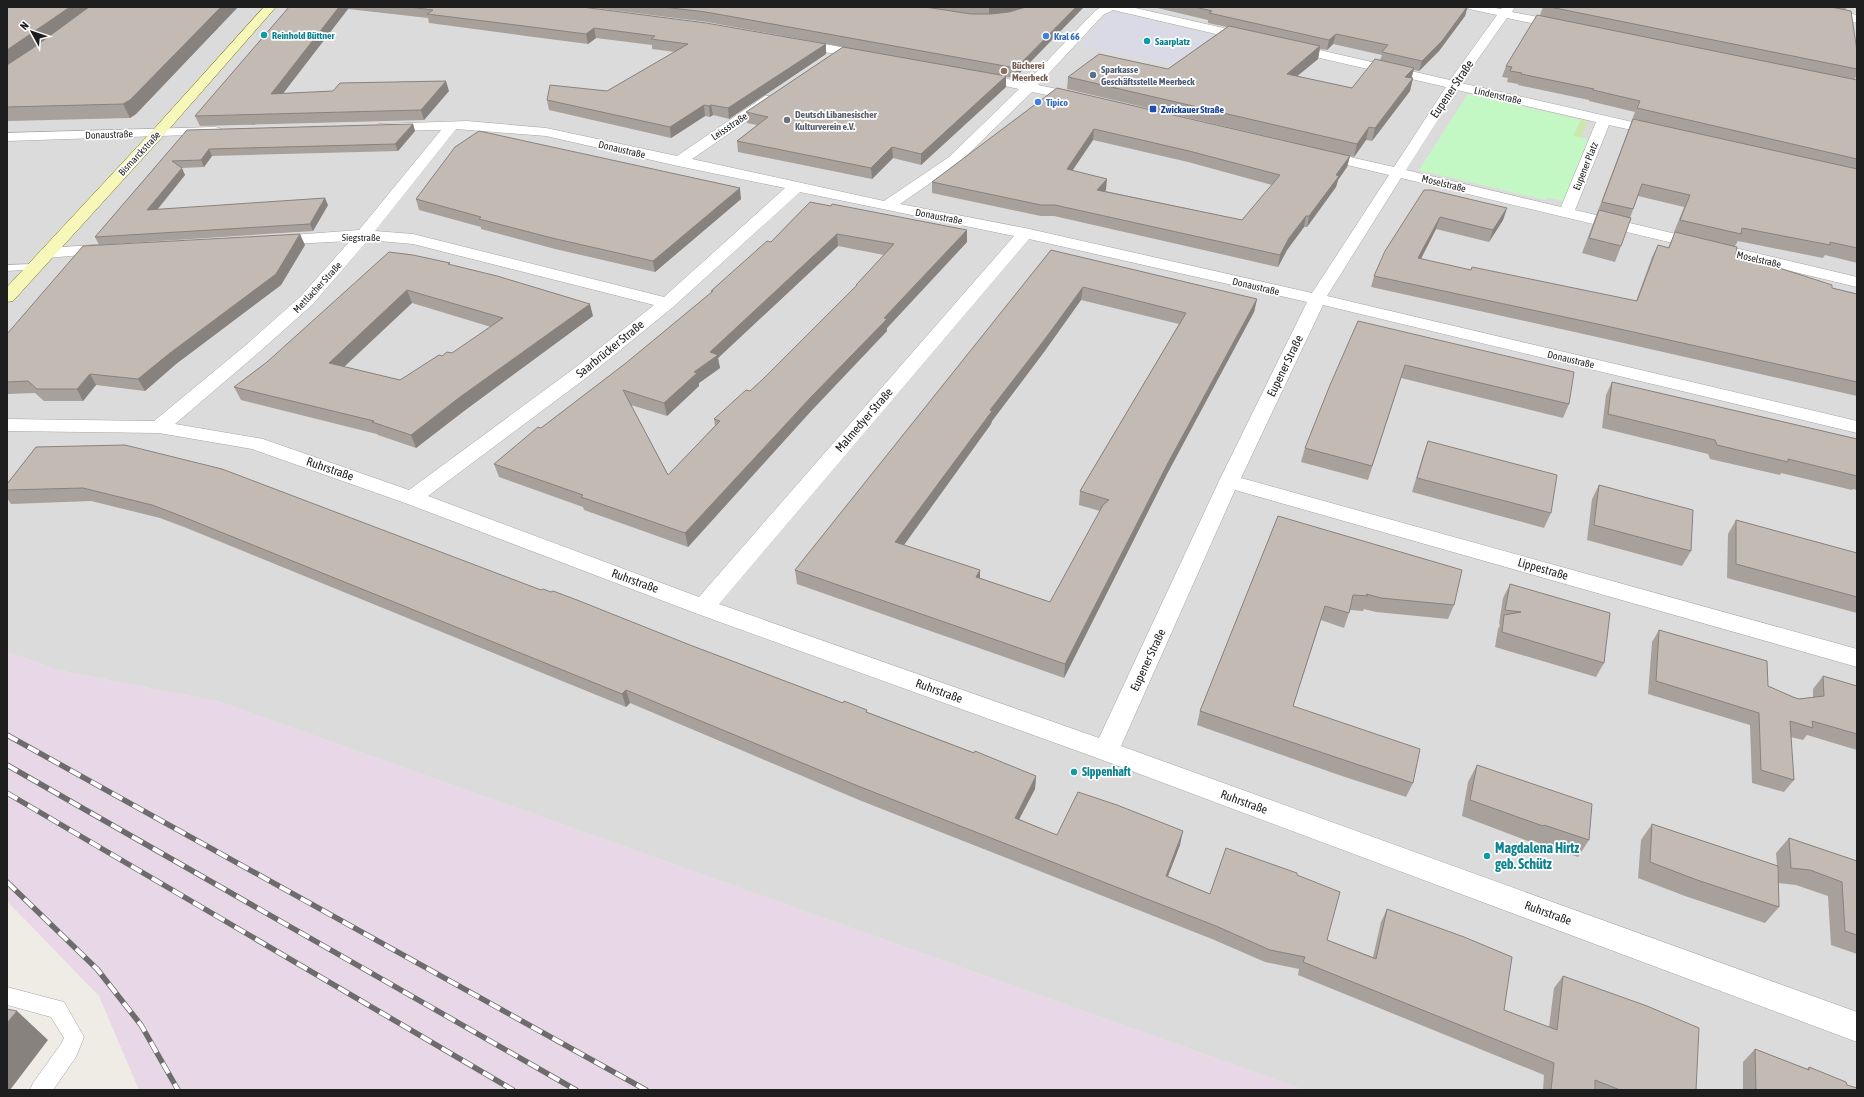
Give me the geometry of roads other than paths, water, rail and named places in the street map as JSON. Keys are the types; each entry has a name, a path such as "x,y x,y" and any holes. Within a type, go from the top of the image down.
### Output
{"main road":[{"name":"Bismarckstraße","path":"7,297 158,133 270,7"}],"street":[{"path":"887,206 954,160 1030,86 1099,13 1109,7"},
{"path":"1116,7 1262,40"},
{"path":"1473,7 1507,10 1575,28"},
{"path":"1799,7 1857,19"},
{"name":"Eupener Straße","path":"1106,751 1229,481 1317,300 1454,84 1507,10"},
{"path":"785,41 878,58"},
{"name":"Lindenstraße","path":"1277,44 1673,135"},
{"path":"828,60 840,51"},
{"path":"962,73 1030,86 1097,102"},
{"name":"Leissstraße","path":"678,162 782,90"},
{"name":"Eupener Platz","path":"1566,213 1604,119"},
{"name":"Donaustraße","path":"365,127 452,125 546,132 678,162 887,206 1025,233 1857,427"},
{"name":"Mettlacher Straße","path":"159,427 252,349 307,300 364,235 452,125"},
{"name":"Donaustraße","path":"7,137 230,131"},
{"name":"Moselstraße","path":"1308,151 1857,282"},
{"name":"Saarbrücker Straße","path":"412,498 579,374 667,303 797,186"},
{"name":"Malmedyer Straße","path":"703,607 1025,233"},
{"name":"Siegstraße","path":"253,241 364,235 413,239 667,303"},
{"path":"47,253 126,248"},
{"name":"Ruhrstraße","path":"7,425 159,427 256,443 412,498 703,607 1106,751 1857,1027"},
{"name":"Lippestraße","path":"1229,481 1857,658"}],"lane":[{"path":"7,268 34,267"},
{"path":"7,996 57,1009 74,1037 69,1050 40,1090"}],"railway":[{"path":"7,735 646,1090"},
{"path":"7,765 576,1090"},
{"path":"7,793 513,1090"},
{"path":"7,882 97,969 141,1025 178,1090"}],"place":[{"name":"Reinhold Büttner","path":"264,35"},
{"name":"Kral 66","path":"1046,36"},
{"name":"Saarplatz","path":"1147,41"},
{"name":"Bücherei Meerbeck","path":"1004,71"},
{"name":"Sparkasse Geschäftsstelle Meerbeck","path":"1093,75"},
{"name":"Tipico","path":"1038,102"},
{"name":"Zwickauer Straße","path":"1153,109"},
{"name":"Deutsch Libanesischer Kulturverein e.V.","path":"787,120"},
{"name":"Sippenhaft","path":"1074,772"},
{"name":"Magdalena Hirtz geb. Schütz","path":"1487,856"}]}
